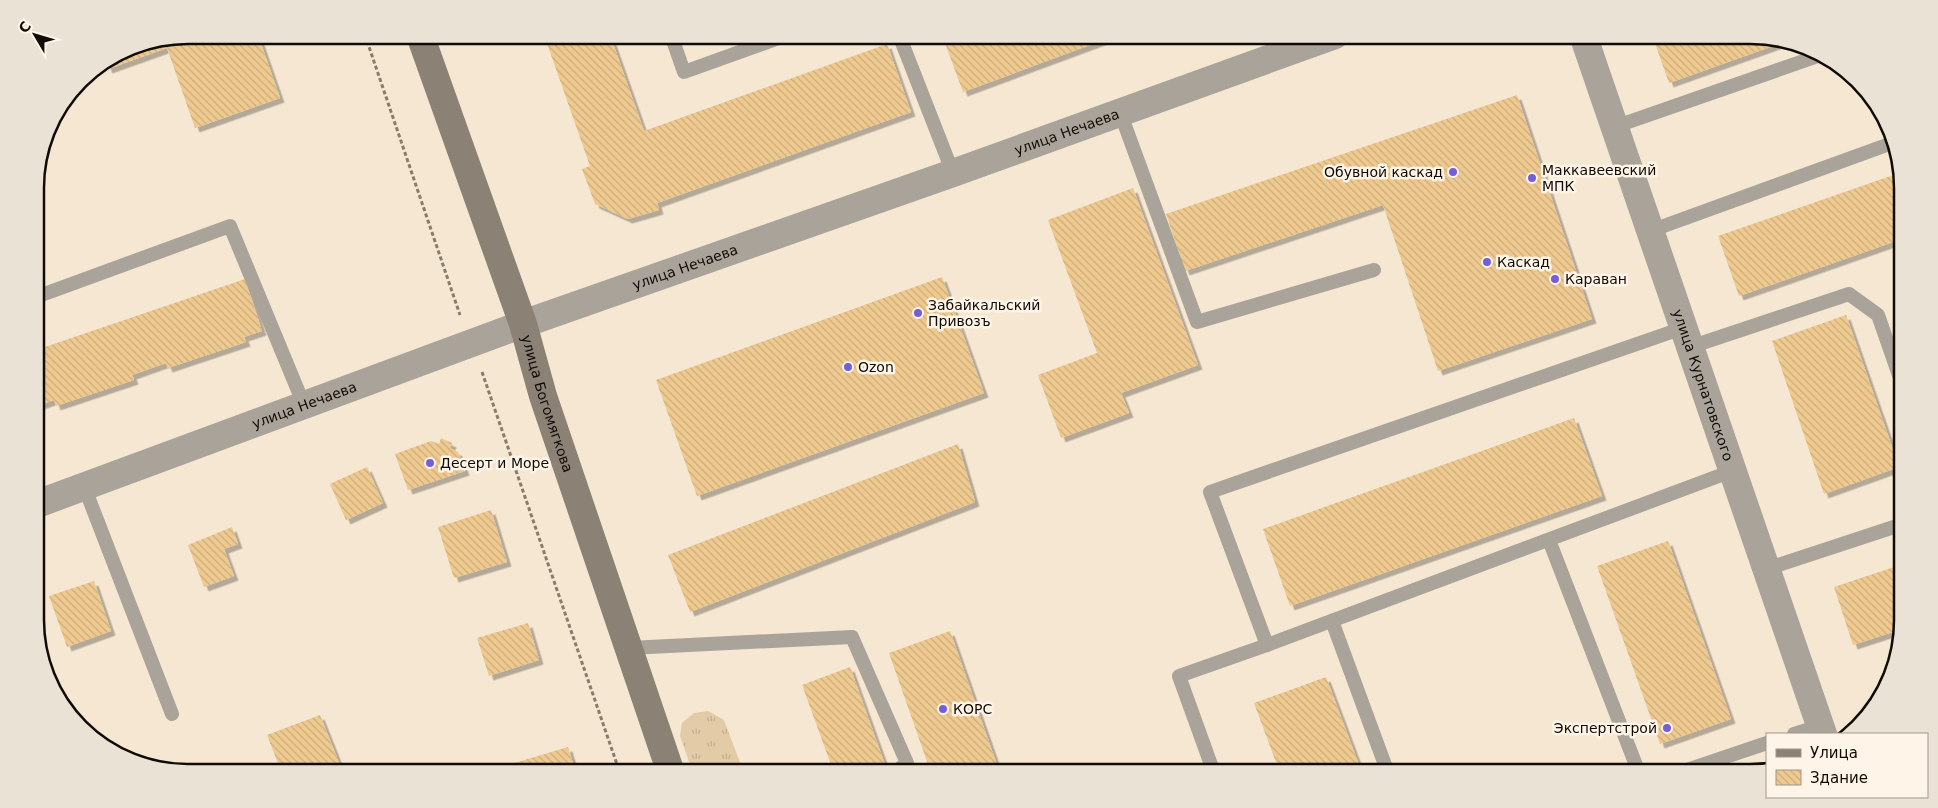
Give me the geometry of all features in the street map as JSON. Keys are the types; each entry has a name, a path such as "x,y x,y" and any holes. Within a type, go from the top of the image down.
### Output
{"street":[{"name":"улица Богомягкова","path":"423,44 522,324 543,396 668,764"},
{"name":"улица Нечаева","path":"44,501 522,324 953,173 1310,44"},
{"name":"улица Курнатовского","path":"1586,44 1822,730"}],"lane":[{"path":"674,44 684,72 762,44"},
{"path":"903,44 953,173"},
{"path":"1614,127 1812,58"},
{"path":"1120,112 1197,322 1374,270"},
{"path":"1650,231 1887,145"},
{"path":"44,294 230,226 304,405"},
{"path":"1267,645 1210,492 1687,337 1849,294 1878,315 1894,361"},
{"path":"1211,764 1179,676 1332,621 1732,471"},
{"path":"84,486 172,714"},
{"path":"1766,569 1894,527"},
{"path":"1549,540 1636,764"},
{"path":"1332,621 1385,764"},
{"path":"629,648 852,637 907,763 906,764"},
{"path":"1801,733 1822,730"},
{"path":"1706,764 1766,744"}],"path":[{"path":"368,44 470,343 490,392 617,764"}],"green space":[{"path":"708,711 724,720 741,764 690,764 680,736 682,723 694,713"}],"building":[{"path":"261,44 280,98 195,128 167,48 108,69 116,63 142,51 169,45"},
{"path":"547,44 613,44 644,131 887,44 911,112 657,203 659,210 628,219 595,204 582,169 590,166"},
{"path":"945,44 1093,44 963,92"},
{"path":"1655,44 1760,44 1773,46 1669,83"},
{"name":"Каскад","path":"1517,95 1592,319 1438,371 1383,205 1185,271 1166,214"},
{"path":"1893,175 1894,242 1739,296 1718,236"},
{"path":"1133,188 1198,365 1121,393 1129,413 1061,438 1038,375 1097,353 1048,220"},
{"path":"942,277 984,393 697,496 656,380"},
{"path":"245,279 262,331 244,337 246,342 168,368 166,363 132,375 134,380 56,406 54,400 44,404 44,347"},
{"path":"1846,315 1894,453 1894,469 1824,494 1772,341"},
{"path":"1574,418 1602,496 1290,606 1263,529"},
{"name":"Десерт и Море","path":"441,438 452,443 450,448 458,452 465,471 408,490 395,454 431,441 439,444"},
{"path":"958,444 975,502 690,612 668,555"},
{"path":"367,467 383,503 346,520 330,484"},
{"path":"491,510 507,562 454,578 438,527"},
{"path":"232,527 238,544 224,549 234,576 204,587 188,545"},
{"path":"1668,541 1731,719 1660,744 1597,566"},
{"path":"1894,567 1893,632 1853,645 1834,587"},
{"path":"94,581 111,631 67,647 49,596"},
{"path":"528,623 539,660 489,676 477,638"},
{"path":"950,631 997,764 928,764 889,653"},
{"path":"850,667 885,764 831,764 802,685"},
{"path":"1326,677 1359,764 1277,764 1254,703"},
{"path":"320,715 339,764 278,764 267,735"},
{"path":"568,747 573,764 511,764"}],"place":[{"name":"Обувной каскад","path":"1453,172"},
{"name":"Маккавеевский МПК","path":"1532,178"},
{"name":"Каскад","path":"1487,262"},
{"name":"Караван","path":"1555,279"},
{"name":"Забайкальский Привозъ","path":"918,313"},
{"name":"Ozon","path":"848,367"},
{"name":"Десерт и Море","path":"430,463"},
{"name":"КОРС","path":"943,709"},
{"name":"Экспертстрой","path":"1667,728"}]}
